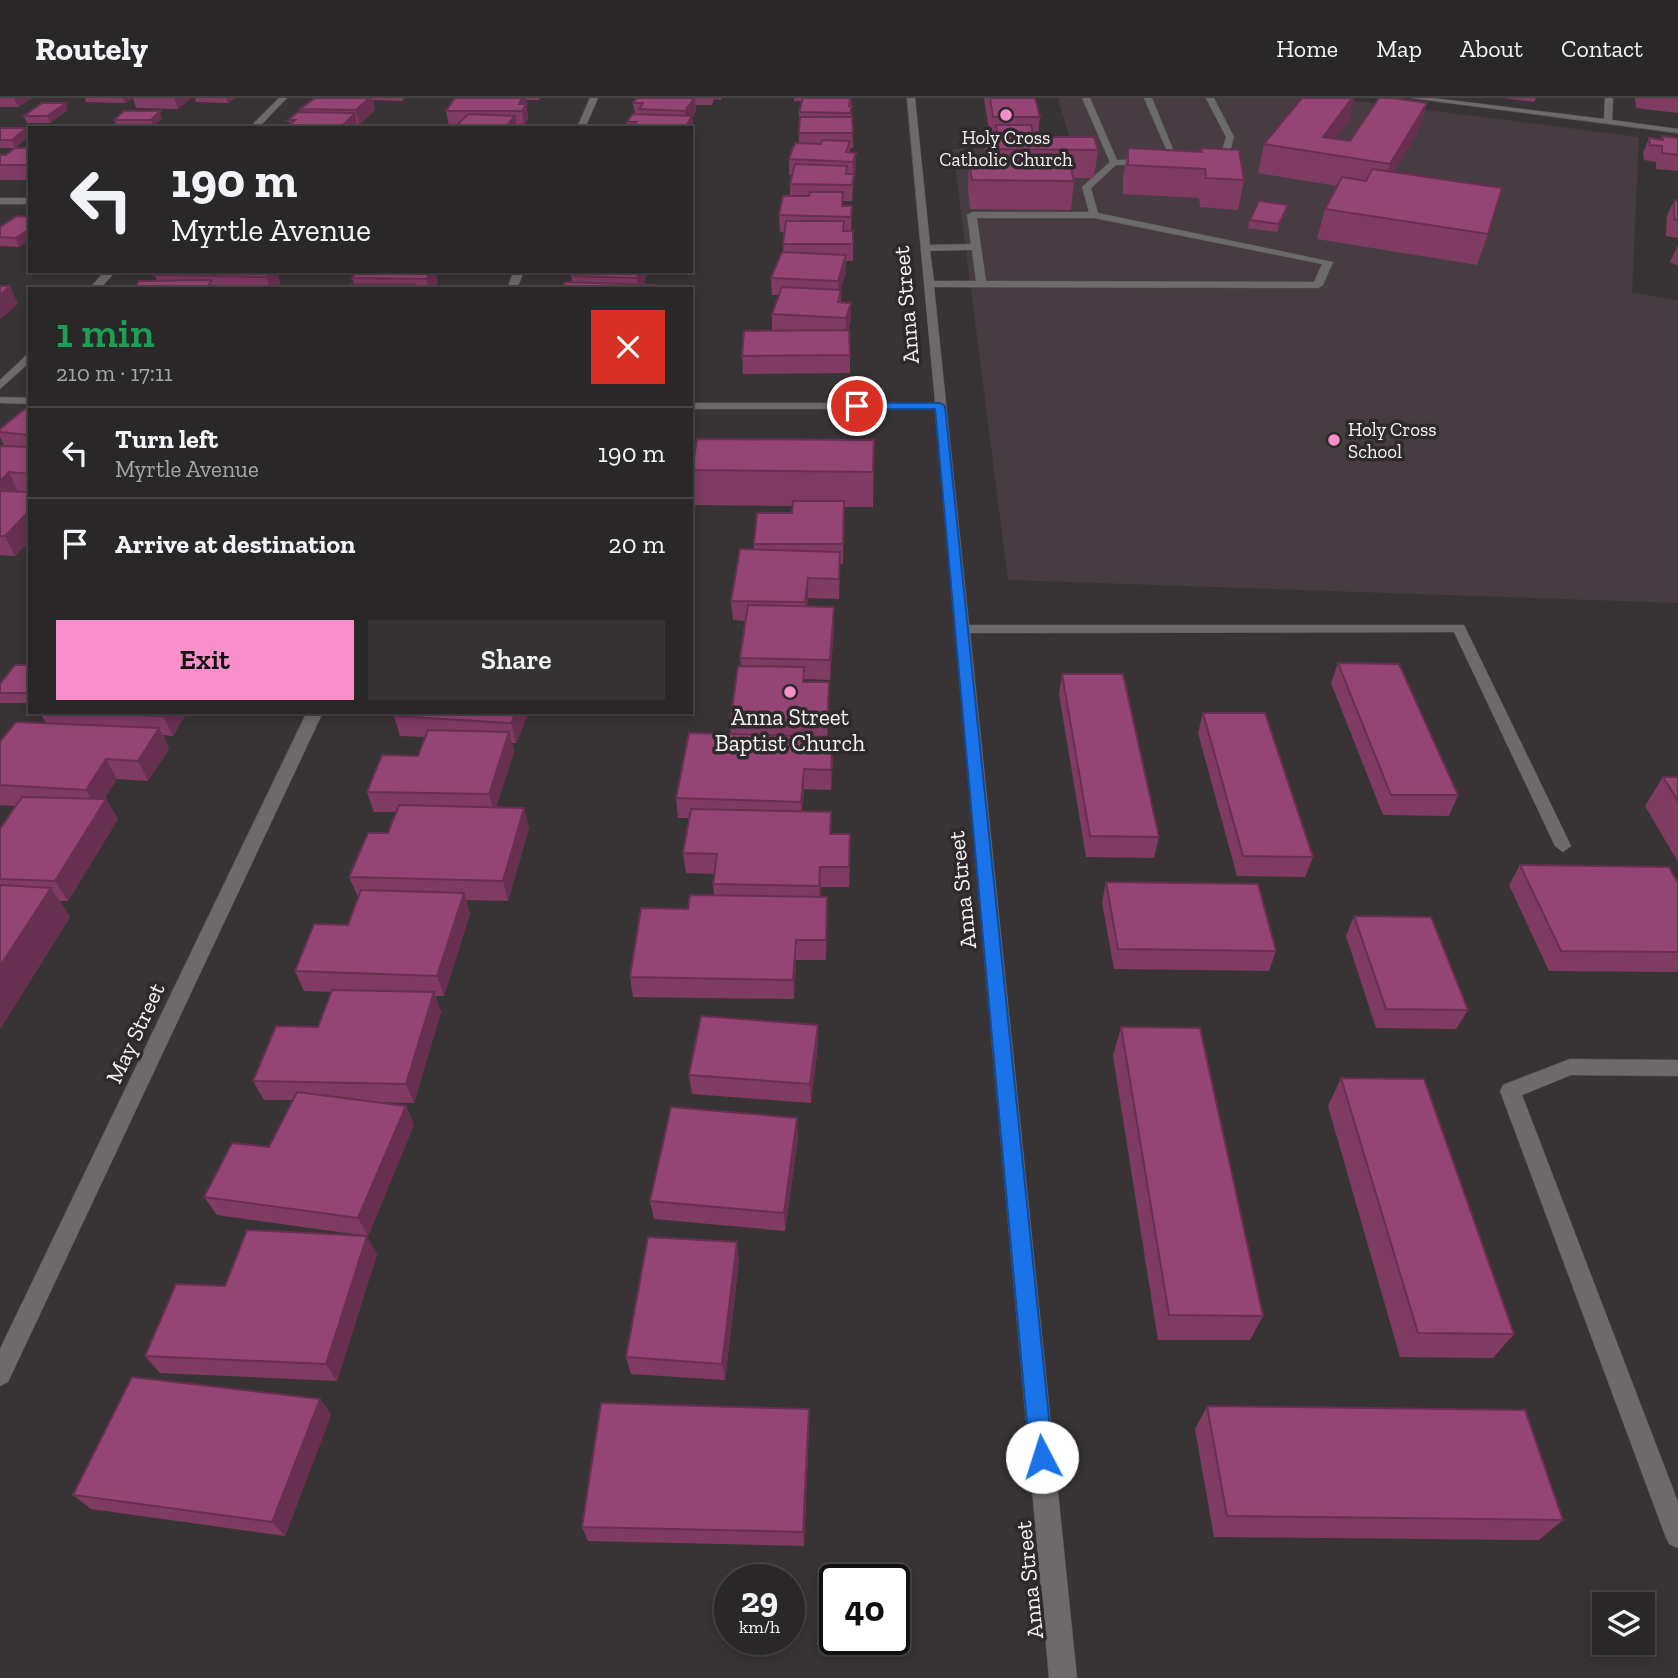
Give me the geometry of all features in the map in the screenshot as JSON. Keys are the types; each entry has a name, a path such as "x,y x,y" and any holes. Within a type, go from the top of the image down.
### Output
{"street":[{"path":"255,126 283,98"},
{"path":"582,126 594,98"},
{"name":"Anna Street","path":"911,98 1063,1678"},
{"path":"1086,98 1114,163"},
{"path":"1148,98 1176,162"},
{"path":"1198,162 1224,160 1229,149 1230,137 1210,98"},
{"path":"1415,98 1678,131"},
{"path":"1608,123 1609,98"},
{"path":"1094,215 1086,187 1114,163 1187,162"},
{"path":"0,201 28,201"},
{"path":"929,284 982,285 1318,285 1328,262 1094,215 972,215 982,285"},
{"path":"925,248 975,247"},
{"path":"96,287 109,273"},
{"path":"0,386 28,357"},
{"path":"0,400 28,401"},
{"path":"693,406 940,406"},
{"path":"961,629 1459,628 1563,846"},
{"name":"May Street","path":"0,1374 314,714"},
{"path":"1678,1068 1570,1068 1510,1091 1678,1535"}],"shaded area":[{"name":"Holy Cross School","path":"1058,98 1333,98 1639,137 1632,293 1678,300 1678,603 1008,580 953,149 1073,149"}],"building":[{"path":"315,98 369,98 356,110 300,109"},
{"path":"455,98 522,98 519,104 526,104 522,111 446,111"},
{"path":"637,98 694,98 685,111 639,109 643,103 633,103"},
{"path":"803,98 850,98 849,106 852,106 850,113 799,112"},
{"path":"990,98 1035,98 1040,117 993,117"},
{"path":"1302,98 1352,98 1323,137 1350,141 1379,98 1427,103 1390,164 1264,144"},
{"path":"42,103 66,103 47,116 24,116"},
{"path":"124,111 160,111 151,120 114,120"},
{"path":"298,112 355,113 342,126 288,126 295,120 288,120"},
{"path":"468,114 515,116 508,124 515,124 514,126 456,126"},
{"path":"633,114 692,116 686,126 633,126 636,122 627,122"},
{"path":"800,117 852,117 853,133 799,133"},
{"path":"996,125 1031,125 1034,137 1094,137 1098,150 988,149 986,136 998,137"},
{"path":"0,128 26,128 12,140 0,140"},
{"path":"1662,136 1678,138 1678,155 1662,153 1662,146 1650,145 1649,138 1663,140"},
{"path":"822,140 850,141 846,152 856,153 853,162 789,159 795,143 821,144"},
{"path":"15,148 28,148 28,165 0,165 0,155 6,155"},
{"path":"1128,148 1202,152 1201,148 1239,150 1244,180 1206,178 1205,169 1128,165"},
{"path":"969,162 1070,164 1074,181 972,180"},
{"path":"795,164 847,166 846,174 854,174 852,185 790,184"},
{"path":"1372,169 1502,188 1488,234 1325,209 1342,177 1366,181"},
{"path":"810,192 843,192 842,206 852,206 851,217 779,215 783,196 809,196"},
{"path":"1674,200 1678,201 1678,220 1674,219"},
{"path":"1259,201 1288,205 1279,224 1250,220"},
{"path":"17,216 28,217 28,230 15,238 0,237 0,227"},
{"path":"786,221 844,221 843,231 853,231 853,244 783,244"},
{"path":"782,252 846,255 838,281 771,278"},
{"path":"156,273 269,273 266,277 155,275"},
{"path":"355,273 430,273 426,279 352,278"},
{"path":"576,273 638,273 637,278 575,276"},
{"path":"212,280 208,286 225,286 134,287 139,281"},
{"path":"565,282 655,285 654,287 563,287"},
{"path":"352,284 415,284 413,287 350,287"},
{"path":"0,286 10,286 0,295"},
{"path":"782,287 841,290 838,302 851,303 846,318 772,314"},
{"path":"849,330 850,355 742,356 744,331"},
{"path":"28,408 28,435 0,432 0,429"},
{"path":"697,439 874,440 873,472 693,470"},
{"path":"0,446 28,447 28,474 9,472 0,481"},
{"path":"0,491 28,492 28,512 5,536 0,536"},
{"path":"793,501 844,501 843,544 754,544 757,513 792,513"},
{"path":"740,549 840,552 839,579 808,578 805,602 731,601"},
{"path":"748,605 834,607 830,660 740,658"},
{"path":"1338,663 1399,664 1458,795 1391,795"},
{"path":"15,665 28,665 28,693 0,693 0,684"},
{"path":"738,666 804,667 803,682 829,682 827,725 730,723"},
{"path":"1062,674 1123,674 1159,837 1090,836"},
{"path":"1203,713 1265,713 1313,857 1243,856"},
{"path":"81,714 164,714 163,716"},
{"path":"394,714 515,714 511,723"},
{"path":"16,722 159,728 138,761 106,759 86,790 0,785 0,742"},
{"path":"428,730 509,732 489,794 367,792 382,755 418,756"},
{"path":"689,733 833,737 831,770 804,769 801,802 676,798"},
{"path":"1663,777 1678,777 1678,801"},
{"path":"22,797 106,799 55,881 0,879 0,829"},
{"path":"399,805 524,808 503,881 349,877 368,833 388,833"},
{"path":"691,809 831,812 830,834 850,834 849,867 820,867 819,886 713,884 717,854 683,853"},
{"path":"1520,865 1669,867 1678,883 1678,952 1561,951"},
{"path":"1106,882 1258,884 1276,951 1118,949"},
{"path":"0,885 51,888 0,966"},
{"path":"361,890 464,893 437,976 295,971 314,924 348,925"},
{"path":"690,895 827,897 826,940 796,940 793,980 630,977 641,908 688,909"},
{"path":"1354,916 1431,917 1468,1010 1386,1009"},
{"path":"332,990 434,992 406,1084 253,1081 276,1026 318,1027"},
{"path":"701,1016 818,1025 810,1084 689,1075"},
{"path":"1121,1027 1200,1028 1263,1316 1169,1315"},
{"path":"1341,1078 1424,1079 1514,1334 1418,1333"},
{"path":"297,1092 406,1106 358,1218 204,1197 232,1143 269,1147"},
{"path":"671,1107 797,1118 784,1213 650,1201"},
{"path":"247,1230 367,1236 326,1364 145,1356 176,1284 225,1286"},
{"path":"648,1237 737,1242 722,1364 626,1357"},
{"path":"132,1377 320,1399 272,1522 73,1495"},
{"path":"601,1403 809,1409 803,1532 582,1527"},
{"path":"1207,1406 1525,1410 1563,1520 1227,1516"}],"place":[{"name":"Holy Cross Catholic Church","path":"1006,115"},
{"name":"Holy Cross School","path":"1334,440"},
{"name":"Anna Street Baptist Church","path":"790,692"}],"route":[{"path":"857,406 940,406 1042,1457"}]}
